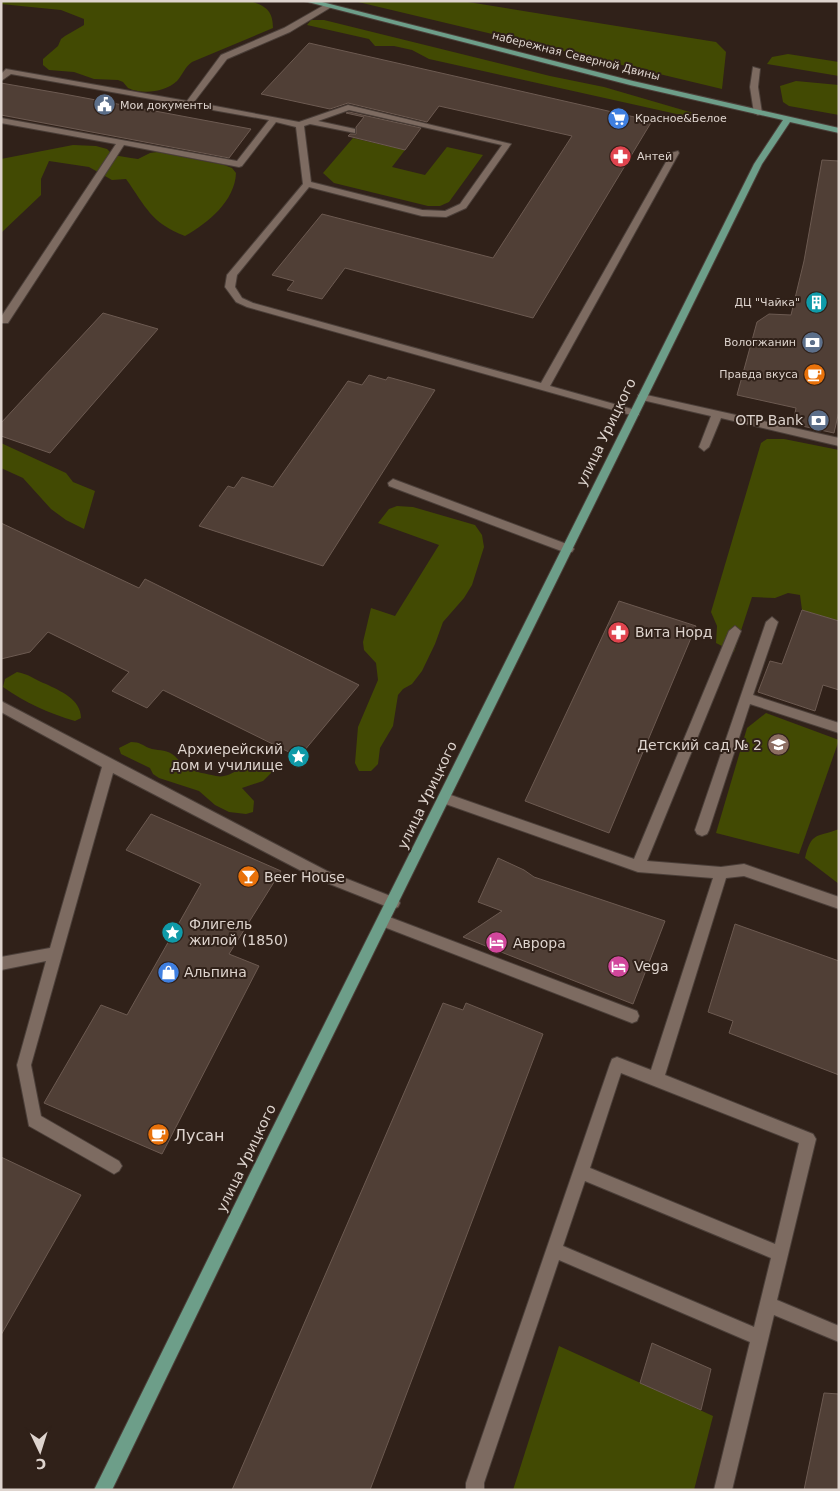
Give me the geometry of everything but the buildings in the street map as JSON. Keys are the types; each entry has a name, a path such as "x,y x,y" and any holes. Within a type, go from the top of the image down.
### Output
{"main road":[{"name":"набережная Северной Двины","path":"308,1 758,113 839,131"},
{"name":"улица Урицкого","path":"103,1490 272,1144 758,164 787,120"}],"lane":[{"path":"189,104 224,57 287,30 329,6"},
{"path":"756,69 754,87 758,113"},
{"path":"1,79 9,71 274,119 300,126 348,107 507,144 463,206 446,214 422,213 307,184"},
{"path":"1,120 239,164 274,119"},
{"path":"310,121 352,131"},
{"path":"300,126 307,184 232,275 230,287 239,300 250,305 635,413"},
{"path":"1,320 5,321 122,143"},
{"path":"544,387 675,153"},
{"path":"642,397 839,442"},
{"path":"704,447 717,415"},
{"path":"393,483 568,548"},
{"path":"702,830 772,622"},
{"path":"638,866 735,631"},
{"path":"747,698 839,728"},
{"path":"1,706 109,765 322,875 393,903"},
{"path":"109,765 54,953 24,1065 34,1121 114,1166"},
{"path":"445,798 638,866 722,873 744,870 839,904"},
{"path":"656,1079 722,873"},
{"path":"384,921 632,1016"},
{"path":"1,964 54,953"},
{"path":"475,1490 475,1483 617,1064 808,1139 723,1490"},
{"path":"581,1172 780,1254"},
{"path":"554,1250 760,1338"},
{"path":"768,1304 839,1334"}],"green space":[{"path":"1,1 250,1 268,10 272,17 273,28 192,62 172,85 160,90 147,92 128,88 123,82 118,80 94,79 74,72 49,70 43,65 43,59 58,46 61,39 84,25 84,19 61,10 1,4"},
{"path":"354,1 462,1 716,42 726,52 722,89"},
{"path":"311,20 324,20 550,76 604,87 700,115 701,117 699,119 429,59 412,50 394,46 375,46 369,39 307,25"},
{"path":"788,54 839,62 839,76 767,64 772,57"},
{"path":"796,81 839,85 839,115 789,106 783,102 780,86"},
{"path":"353,138 405,150 392,167 425,175 447,147 483,155 449,202 440,206 428,206 334,183 323,173"},
{"path":"73,145 96,146 107,149 113,155 138,159 157,152 224,165 232,168 236,173 234,183 231,193 219,210 203,225 185,236 164,226 157,220 144,206 126,179 112,180 89,167 49,161 41,179 41,195 1,233 1,159"},
{"path":"767,439 784,439 839,450 839,621 802,610 800,595 788,593 775,598 752,597 734,652 716,643 717,626 711,612 761,443"},
{"path":"1,443 66,473 73,482 95,491 84,529 66,520 51,509 23,478 1,468"},
{"path":"397,506 413,507 475,525 482,535 484,547 472,585 464,598 443,622 422,671 412,684 403,689 398,695 393,726 380,748 378,764 371,771 359,771 355,763 358,727 378,680 376,663 364,650 363,642 371,608 395,616 439,545 378,523 389,509"},
{"path":"17,672 69,696 78,706 81,718 75,721 46,711 3,687 5,679"},
{"path":"766,713 839,740 799,854 716,833 747,728"},
{"path":"131,742 169,752 184,766 196,772 223,776 246,766 261,764 271,766 272,772 263,781 242,788 254,801 253,812 246,814 229,812 215,805 199,791 159,778 153,774 150,768 121,754 119,748"},
{"path":"839,829 839,884 805,858 813,839"},
{"path":"559,1346 713,1416 694,1490 513,1490"}],"place":[{"name":"Мои документы","path":"104,105"},
{"name":"Красное&Белое","path":"619,118"},
{"name":"Антей","path":"621,156"},
{"name":"ДЦ \"Чайка\"","path":"816,302"},
{"name":"Вологжанин","path":"812,342"},
{"name":"Правда вкуса","path":"814,374"},
{"name":"OTP Bank","path":"819,420"},
{"name":"Вита Норд","path":"619,632"},
{"name":"Детский сад № 2","path":"778,745"},
{"name":"Архиерейский дом и училище","path":"299,757"},
{"name":"Beer House","path":"248,877"},
{"name":"Флигель жилой (1850)","path":"173,932"},
{"name":"Аврора","path":"497,943"},
{"name":"Vega","path":"618,966"},
{"name":"Альпина","path":"168,972"},
{"name":"Лусан","path":"158,1135"}]}
